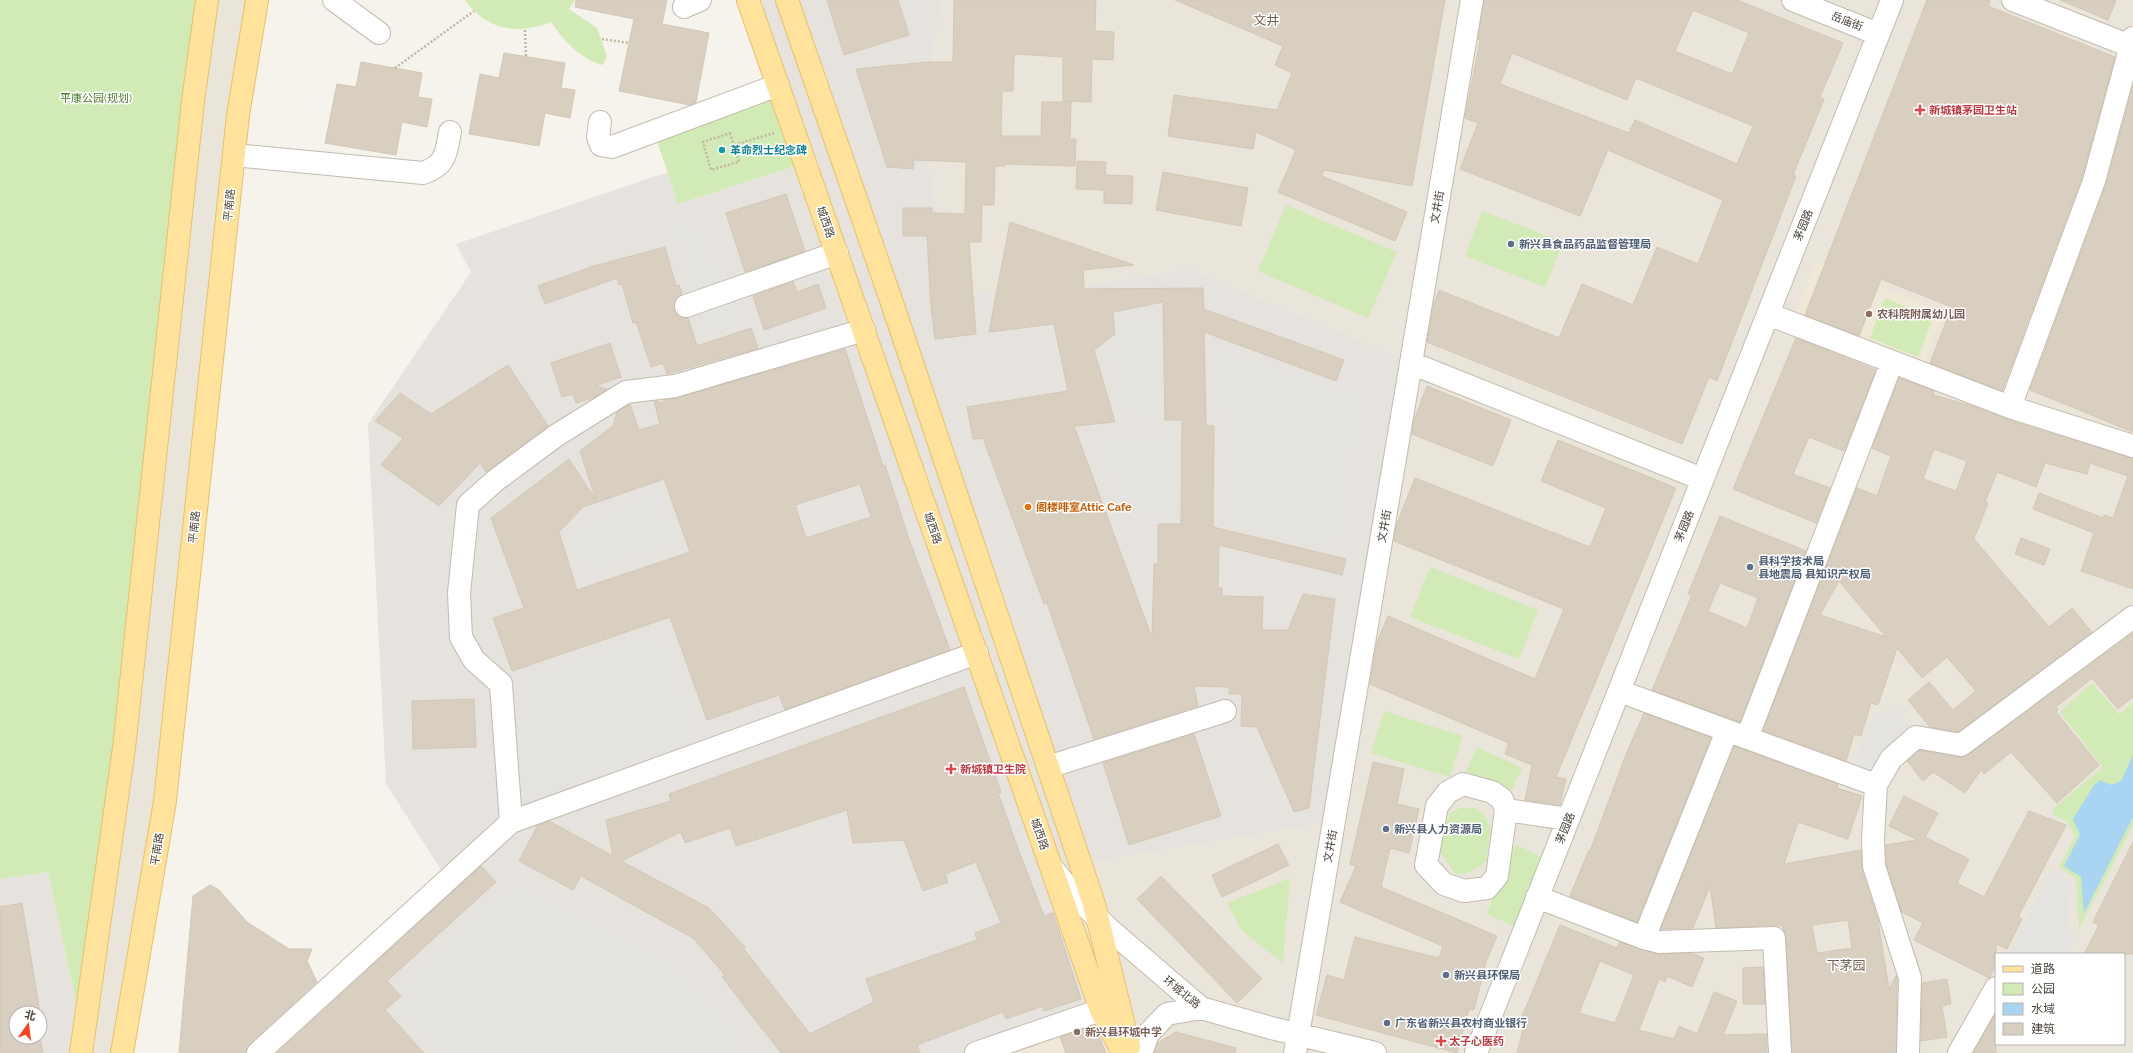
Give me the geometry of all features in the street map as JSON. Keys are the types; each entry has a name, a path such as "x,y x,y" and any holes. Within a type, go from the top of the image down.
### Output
{"main road":[{"path":"81,1053 124,748 192,109 208,0"},
{"name":"平南路","path":"122,1053 164,801 238,115 257,0"},
{"name":"城西路","path":"748,0 1101,1010 1124,1053"},
{"path":"787,0 891,300 1094,904 1131,1053"}],"street":[{"path":"334,0 379,33"},
{"name":"文井街","path":"1297,1044 1472,0"},
{"name":"岳庙街","path":"1793,0 1878,34"},
{"name":"茅园路","path":"1476,1053 1892,0"},
{"path":"2010,407 2094,181 2132,44 2013,0"},
{"path":"600,122 598,137 601,145 612,147 778,85"},
{"path":"234,155 423,173 436,168 445,157 450,132"},
{"path":"686,306 837,253"},
{"path":"1768,314 2010,407 2133,446"},
{"path":"511,822 501,684 474,660 461,637 459,593 468,505 496,480 557,434 626,392 675,386 864,330"},
{"path":"1748,738 1892,362"},
{"path":"1411,363 1702,479"},
{"path":"1908,1053 1910,978 1874,866 1873,838 1876,785 1891,759 1916,737 1960,745 2133,618"},
{"path":"258,1053 511,822 976,653"},
{"path":"1619,691 1876,785"},
{"path":"1048,767 1225,711"},
{"path":"1644,938 1727,731"},
{"path":"1464,784 1477,787 1492,792 1502,799 1506,810 1497,876 1487,888 1464,891 1444,884 1426,865 1437,806 1448,792 1464,784"},
{"path":"1506,810 1568,820"},
{"name":"环城北路","path":"1052,868 1074,894 1109,929 1201,1008 1297,1044 1375,1053"},
{"path":"1537,897 1644,938 1660,942 1774,938 1780,1053"},
{"path":"1959,1053 1995,990"},
{"path":"1141,1053 1148,1034 1167,1014 1201,1008"},
{"path":"976,1053 1101,1010"}],"path":[{"path":"395,68 474,12"},
{"path":"525,30 526,56"},
{"path":"602,39 629,43"},
{"path":"734,145 793,127"},
{"path":"730,133 734,145 739,162 711,170 702,142 730,133"}],"shaded area":[{"path":"207,0 257,0 122,1053 81,1053"},
{"path":"748,0 942,0 922,123 952,296 1095,284 1189,269 1411,363 1334,821 1052,868 1101,1010 984,1053 258,1053 447,879 386,784 368,424 471,272 456,244 668,172 678,204 805,163"},
{"path":"942,0 2133,0 2133,1053 1123,1053 1052,868 1189,269 1095,284 952,296 922,123"},
{"path":"681,220 705,237 726,282 736,280 751,321 705,335 668,223"},
{"name":"农科院附属幼儿园","path":"1816,261 1944,312 1922,368 1794,317"},
{"path":"1154,315 1157,421 1126,421 1104,352 1120,344 1120,320"},
{"path":"1215,345 1368,397 1340,553 1222,523"},
{"path":"1172,433 1172,518 1120,518 1094,440"},
{"path":"654,489 663,492 680,543 582,574 568,530"},
{"path":"663,629 705,745 521,811 514,680"},
{"path":"1899,710 1916,737 1883,793 1848,777 1874,712"},
{"path":"2053,870 2072,883 2066,926 2077,937 2064,953 2009,953"},
{"path":"48,872 84,1038 81,1053 0,1053 0,879"},
{"path":"508,883 677,960 749,1041 735,1053 436,1053 383,996"},
{"name":"新兴县环城中学","path":"1101,1010 1123,1053 984,1053"}],"green space":[{"name":"平康公园(规划)","path":"0,0 207,0 84,1038 48,872 0,879"},
{"path":"465,0 575,0 569,9 597,28 607,56 603,65 580,54 561,36 551,22 539,26 515,29 504,28 493,24 483,18"},
{"path":"781,94 805,163 678,204 657,141"},
{"path":"1286,205 1397,252 1368,318 1258,271"},
{"path":"1482,211 1563,242 1545,287 1465,256"},
{"path":"1885,298 1933,318 1918,357 1870,338"},
{"path":"1430,567 1538,610 1519,659 1410,617"},
{"path":"2092,683 2119,714 2133,703 2133,826 2079,929 2076,878 2059,867 2075,836 2067,821 2052,814 2055,807 2103,767 2060,712"},
{"path":"1384,711 1463,736 1450,777 1371,753"},
{"path":"1477,747 1522,768 1511,791 1466,771"},
{"path":"1460,808 1475,808 1483,813 1491,829 1486,860 1480,867 1465,874 1455,874 1441,853 1443,833 1450,813"},
{"path":"1516,845 1544,858 1514,926 1486,914"},
{"path":"1290,878 1283,963 1242,931 1227,903"}],"water":[{"path":"2133,755 2133,817 2084,913 2081,877 2064,866 2080,835 2073,819 2094,785 2100,780 2111,785 2121,781"}],"building":[{"path":"576,0 667,0 662,24 709,33 696,102 690,105 619,91 634,19 575,7"},
{"path":"827,0 898,0 909,35 844,55"},
{"path":"954,0 1096,0 1095,31 1114,32 1113,60 1092,59 1091,102 1063,101 1063,57 1014,54 1013,91 1002,91 1001,136 1041,136 1042,102 1071,102 1070,139 1076,139 1075,166 1005,164 1005,166 995,166 994,205 982,205 981,242 969,242 976,334 935,339 931,307 927,236 903,236 903,208 932,208 932,213 965,214 966,162 914,160 913,169 887,167 856,69 928,62 953,62"},
{"path":"1175,0 1445,0 1412,186 1324,170 1322,176 1407,212 1395,241 1278,192 1296,150 1256,132 1253,149 1168,136 1174,95 1277,110 1292,73 1275,65 1283,46"},
{"path":"1484,0 1737,0 1843,43 1820,97 1824,99 1793,175 1796,176 1717,381 1709,377 1682,444 1427,342 1434,304 1439,290 1559,338 1582,284 1633,305 1657,247 1698,264 1723,200 1608,150 1580,216 1460,169 1478,123 1465,118 1480,40 1478,39","holes":["1693,10 1749,33 1732,74 1675,51","1512,53 1627,100 1636,78 1753,126 1737,164 1635,120 1629,133 1500,84"]},
{"path":"1927,0 1990,0 1988,6 2115,57 2082,177 2002,391 1930,363 1952,307 1881,279 1859,336 1805,315"},
{"path":"2060,0 2116,0 2108,20"},
{"path":"504,53 565,63 561,88 575,90 570,118 545,113 539,146 469,134 480,74 499,78"},
{"path":"361,62 422,73 418,97 432,99 427,127 402,122 396,155 325,143 337,84 356,87"},
{"path":"2133,86 2133,432 2030,390 2106,185"},
{"path":"1077,161 1106,162 1105,175 1133,176 1132,204 1104,203 1104,190 1076,189"},
{"path":"1163,172 1248,188 1241,226 1156,210"},
{"path":"786,194 805,251 745,272 726,213"},
{"path":"1010,222 1134,265 1083,270 1084,289 1203,288 1204,309 1344,360 1336,381 1204,332 1206,426 1214,426 1213,527 1346,559 1342,575 1219,545 1218,588 1222,588 1222,596 1263,597 1262,630 1288,630 1303,594 1335,599 1309,808 1294,812 1257,727 1241,726 1242,694 1229,694 1229,687 1194,686 1198,706 1094,739 1047,603 1044,604 983,438 973,439 967,407 1068,391 1054,324 989,332","holes":["1163,302 1165,420 1182,420 1181,524 1158,524 1158,564 1154,564 1152,638 1074,426 1115,422 1094,350 1115,334 1113,312"]},
{"path":"665,247 676,286 679,285 682,294 676,298 674,310 678,316 688,318 697,346 751,328 758,348 667,374 663,363 651,367 636,322 633,323 622,284 619,285 617,278 545,304 538,286 594,266"},
{"path":"793,282 797,292 818,284 826,308 764,330 753,296"},
{"path":"1796,338 1876,370 1844,451 1809,437 1793,474 1830,488 1816,523 1733,489"},
{"path":"610,343 621,377 595,386 607,389 595,397 576,403 573,394 562,397 551,363"},
{"path":"845,349 883,466 885,465 909,539 950,650 785,710 779,695 707,720 670,617 512,671 493,618 524,608 491,518 569,459 596,500 580,451 613,426 617,412 630,404 639,430 660,424 654,401 663,403 664,400 678,398","holes":["664,479 690,552 577,590 559,532 583,507","860,484 871,517 806,538 795,505"]},
{"path":"508,365 548,426 486,472 480,463 439,506 381,465 403,438 375,421 400,393 431,414"},
{"path":"1899,378 1934,391 1933,395 1972,406 2014,422 2133,458 2133,589 2081,571 2094,533 2033,509 2039,493 2103,518 2104,515 2113,518 2128,476 2090,463 2087,474 2045,463 2036,487 1997,472 1985,502 1988,503 1974,539 1973,538 2049,627 2072,608 2092,632 1958,732 1930,727 1908,700 1929,682 1953,710 1976,691 1947,657 1922,678 1897,648 1878,705 1871,703 1861,736 1854,734 1846,761 1763,730 1857,488 1877,496 1891,456 1872,448","holes":["1934,449 1967,461 1956,491 1923,479","1839,581 1886,637 1820,615"]},
{"path":"1427,386 1511,420 1493,466 1412,434 1414,420"},
{"path":"1558,440 1676,488 1556,777 1566,779 1560,805 1525,800 1532,765 1505,754 1509,743 1370,684 1377,642 1388,616 1535,679 1564,609 1394,541 1396,526 1415,478 1590,547 1606,508 1541,481"},
{"path":"1720,516 1806,551 1740,722 1652,690 1692,595 1688,594","holes":["1720,583 1758,598 1747,628 1708,611"]},
{"path":"2021,538 2050,549 2044,565 2015,554"},
{"path":"2133,633 2133,697 2118,709 2092,678 2056,707 2058,710 2056,712 2099,765 2057,803 2011,752 1984,774 1981,770 1965,793 1933,772 1923,781 1907,761 1920,750 1959,757 1968,755"},
{"path":"964,687 1001,792 998,793 1020,854 1044,916 1053,913 1081,999 1044,1011 1043,1006 1006,1019 1003,1012 917,1045 920,1053 781,1053 722,977 725,975 693,938 581,876 573,890 519,861 538,825 549,821 613,856 606,820 671,801 669,794","holes":["847,810 853,843 904,840 923,891 948,882 945,874 976,862 1001,923 975,933 977,940 866,979 874,1002 810,1034 744,949 745,947 709,908 621,861 681,832 685,843 730,828 736,846"]},
{"path":"474,699 476,747 413,749 412,701"},
{"path":"1644,713 1711,738 1637,922 1570,896 1589,850 1590,851 1625,757"},
{"path":"1194,734 1221,816 1129,845 1103,763"},
{"path":"1734,746 1838,784 1837,788 1862,796 1848,839 1798,822 1784,864 1861,850 1862,870 1878,921 1889,989 1896,976 1897,980 1896,1053 1792,1053 1786,937 1782,925 1716,928 1710,886 1693,928 1661,929","holes":["1848,920 1852,948 1817,953 1812,925"]},
{"path":"1373,762 1404,769 1397,804 1419,809 1409,853 1390,848 1381,887 1497,936 1486,962 1474,1010 1469,1009 1457,1053 1316,1015 1327,975 1344,980 1355,937 1439,958 1443,946 1340,902 1356,866 1350,864"},
{"path":"1904,796 1938,813 1925,838 1969,859 1957,883 1984,897 2029,811 2066,825 2018,917 2022,919 2007,949 1996,944 1995,967 1989,978 1914,940 1923,923 1902,912 1886,864 1886,845 1917,840 1889,826"},
{"path":"2133,842 2133,954 2085,953 2099,925 2093,922"},
{"path":"1278,844 1289,865 1222,897 1212,875"},
{"path":"481,866 496,882 387,981 401,996 385,1010 424,1053 277,1053"},
{"path":"1161,876 1262,979 1237,1003 1137,899"},
{"path":"210,885 219,890 247,922 289,949 312,949 307,961 317,982 250,1044 246,1053 179,1053 193,896"},
{"path":"22,903 39,1005 8,1005 8,1045 42,1045 43,1053 0,1053 0,907"},
{"path":"1560,925 1617,948 1620,942 1657,954 1692,953 1704,958 1692,987 1667,976 1665,982 1659,979 1639,1030 1674,1039 1679,1026 1697,1034 1714,992 1737,1001 1723,1035 1766,1034 1767,1053 1517,1053 1524,1026 1519,1024","holes":["1600,961 1634,975 1615,1023 1579,1013"]},
{"path":"1763,967 1765,1004 1743,1004 1743,968"},
{"path":"1947,979 1951,1004 1942,1006 1947,1037 1921,1041 1922,983"},
{"path":"1995,1015 1996,1053 1973,1053"},
{"path":"1095,1025 1106,1053 1066,1053 1060,1037"},
{"path":"1176,1032 1236,1048 1235,1053 1154,1053 1158,1043"}],"place":[{"name":"新城镇茅园卫生站","path":"1920,110"},
{"name":"革命烈士纪念碑","path":"722,150"},
{"name":"新兴县食品药品监督管理局","path":"1511,244"},
{"name":"农科院附属幼儿园","path":"1869,314"},
{"name":"阁楼啡室Attic Cafe","path":"1028,507"},
{"name":"县科学技术局 县地震局 县知识产权局","path":"1750,567"},
{"name":"新城镇卫生院","path":"951,769"},
{"name":"新兴县人力资源局","path":"1386,829"},
{"name":"新兴县环保局","path":"1446,975"},
{"name":"广东省新兴县农村商业银行","path":"1387,1023"},
{"name":"新兴县环城中学","path":"1077,1032"},
{"name":"太子心医药","path":"1441,1041"}],"district":[{"name":"文井","path":"1266,20"},
{"name":"下茅园","path":"1846,965"}]}
